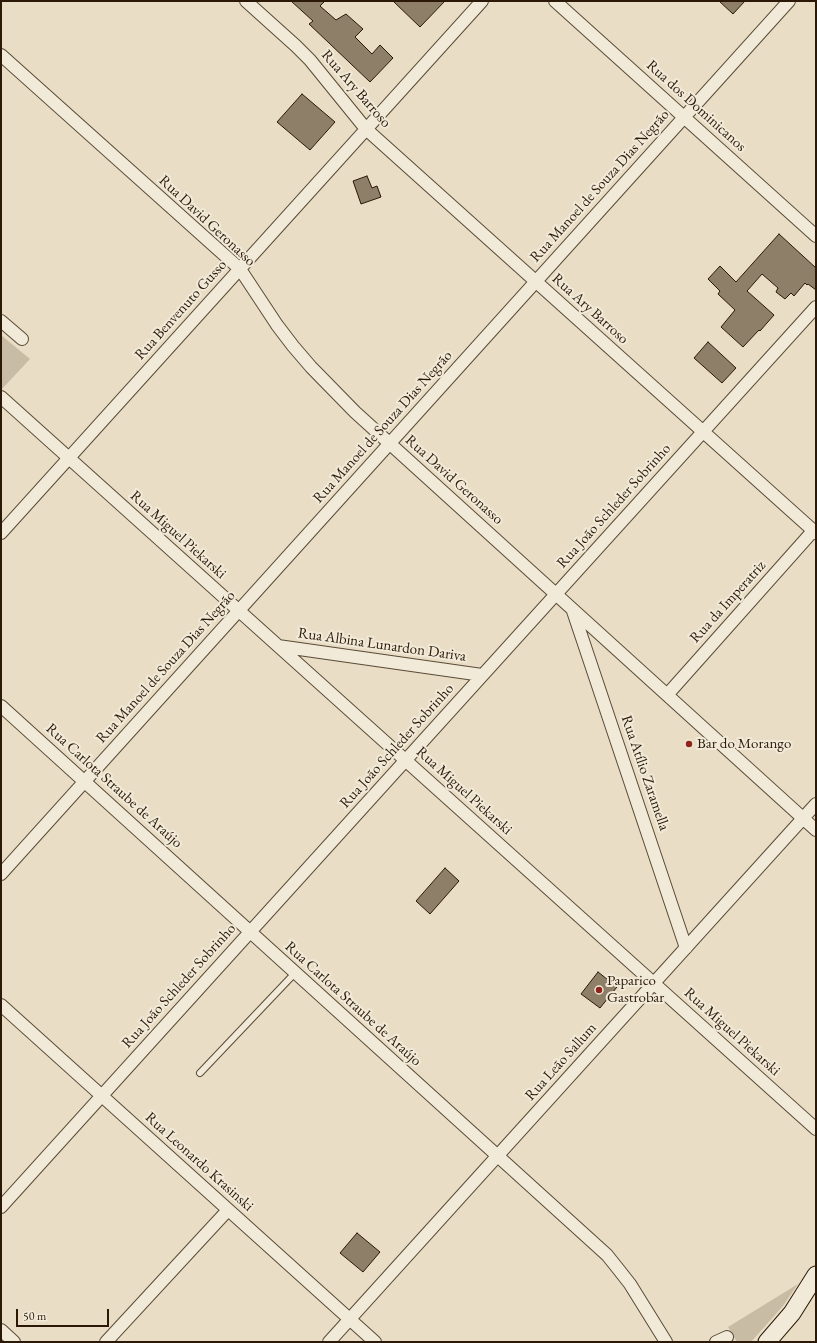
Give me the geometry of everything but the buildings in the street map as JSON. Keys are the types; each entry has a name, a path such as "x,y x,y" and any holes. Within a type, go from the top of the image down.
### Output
{"main road":[{"path":"767,1342 792,1312 816,1275"}],"street":[{"name":"Rua Ary Barroso","path":"246,1 310,60 366,129 815,532"},
{"name":"Rua Benvenuto Gusso","path":"1,533 482,1"},
{"name":"Rua dos Dominicanos","path":"555,1 816,236"},
{"name":"Rua Manoel de Souza Dias Negrão","path":"1,874 789,1"},
{"name":"Rua David Geronasso","path":"1,56 240,269 276,325 298,352 333,390 816,830"},
{"name":"Rua João Schleder Sobrinho","path":"1,1207 816,307"},
{"path":"1,320 22,338"},
{"name":"Rua Miguel Piekarski","path":"1,397 816,1129"},
{"name":"Rua da Imperatriz","path":"667,695 815,532"},
{"name":"Rua Atílio Zaramella","path":"573,609 686,948"},
{"name":"Rua Albina Lunardon Dariva","path":"278,646 482,675"},
{"name":"Rua Carlota Straube de Araújo","path":"1,706 607,1255 630,1284 666,1342"},
{"name":"Rua Leão Sallum","path":"330,1342 816,804"},
{"name":"Rua Leonardo Krasinski","path":"1,1005 375,1342"},
{"path":"106,1342 228,1210"},
{"path":"1,1330 14,1342"},
{"path":"716,1342 727,1337"}],"lane":[{"path":"200,1073 295,973"}],"shaded area":[{"path":"1,335 30,359 1,390"},
{"path":"798,1284 783,1306 751,1342 737,1342 728,1327"}],"place":[{"name":"Bar do Morango","path":"689,744"},
{"name":"Paparico Gastrobar","path":"599,990"}]}
